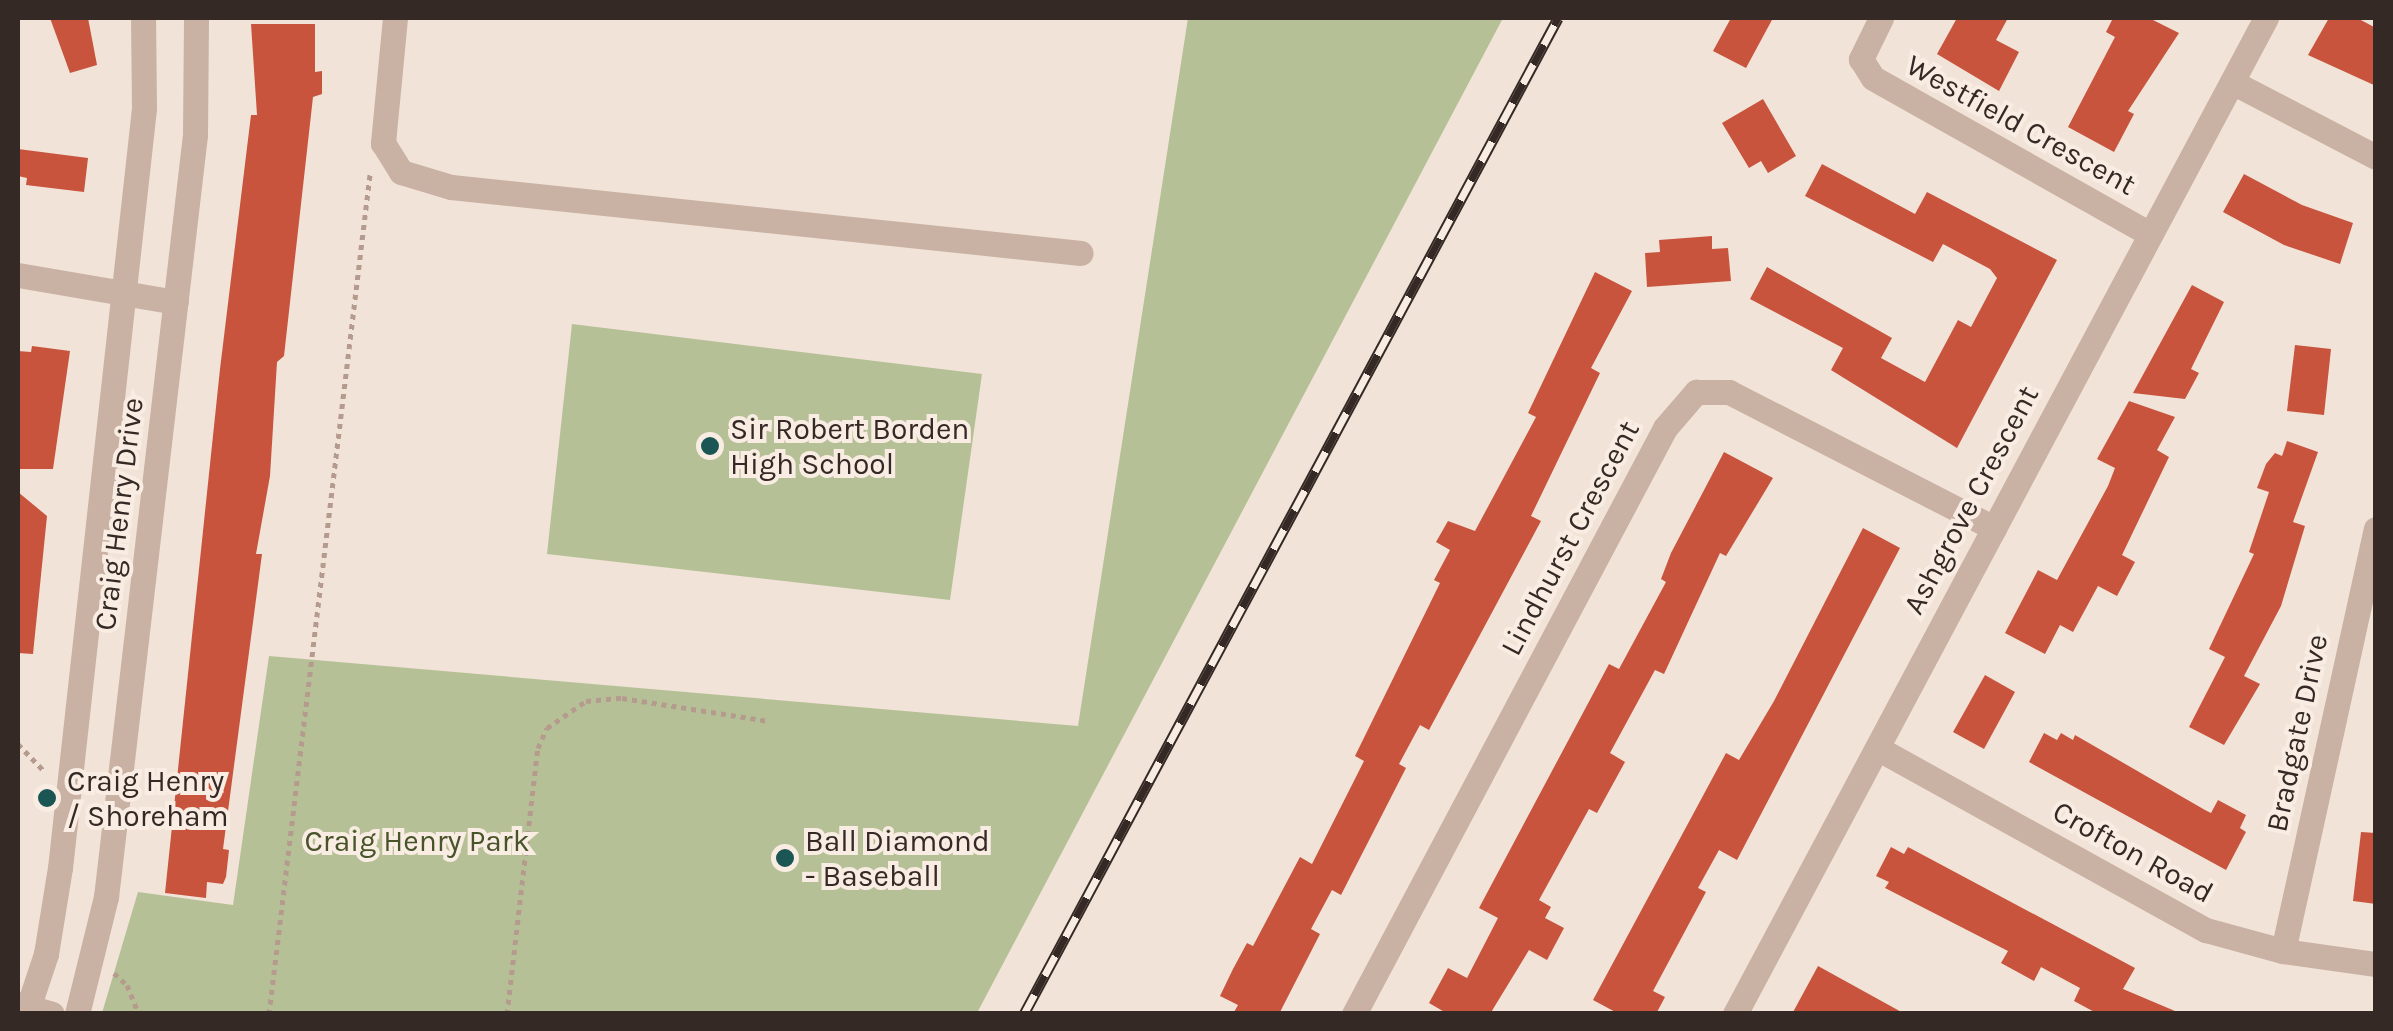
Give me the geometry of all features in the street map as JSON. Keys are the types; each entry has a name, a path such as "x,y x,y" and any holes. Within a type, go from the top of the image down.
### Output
{"street":[{"name":"Craig Henry Drive","path":"31,1010 51,925 69,785 144,108 143,18"},
{"name":"Craig Henry Drive","path":"77,1014 106,897 196,135 196,18"},
{"path":"395,18 383,144 400,172 451,187 1082,253"},
{"name":"Westfield Crescent","path":"1881,18 1861,59 1873,78 2146,232"},
{"name":"Ashgrove Crescent","path":"1735,1014 1994,528 2146,232 2266,18"},
{"path":"2232,82 2376,157"},
{"path":"18,276 176,302"},
{"name":"Lindhurst Crescent","path":"1354,1014 1665,428 1696,392 1729,392 1994,528"},
{"name":"Bradgate Drive","path":"2282,951 2376,529"},
{"name":"Crofton Road","path":"1877,748 2206,930 2282,951 2376,964"}],"path":[{"path":"269,1014 316,667 365,186 383,144"},
{"path":"507,1014 538,748 547,728 586,701 622,698 768,721"},
{"path":"18,744 53,780 69,785"},
{"path":"111,972 127,984 138,1014"}],"green space":[{"name":"Craig Henry Park","path":"1188,18 1503,18 977,1013 102,1013 138,892 233,905 269,656 1078,726"},
{"path":"572,324 982,374 950,600 547,554"}],"building":[{"path":"50,18 88,18 97,65 70,73"},
{"path":"1731,18 1773,18 1746,68 1713,51"},
{"path":"1957,18 2008,18 1996,40 2019,52 1999,91 1937,54"},
{"path":"2113,18 2149,18 2179,33 2128,111 2134,114 2114,152 2068,127 2115,37 2106,32"},
{"path":"2329,18 2357,18 2376,28 2376,86 2308,55"},
{"path":"251,24 315,24 315,72 322,71 322,94 313,97 284,356 277,362 270,476 256,554 262,554 223,849 229,850 226,877 223,884 207,882 206,898 165,893 220,369 251,115 257,115"},
{"path":"1763,99 1796,156 1768,173 1761,161 1749,168 1722,123"},
{"path":"18,149 88,158 84,192 26,185 27,178 18,176"},
{"path":"1822,164 1915,214 1927,192 2057,260 1957,448 1831,370 1843,348 1750,299 1767,267 1892,338 1881,358 1925,382 1958,320 1971,327 1997,278 1990,269 1943,244 1933,262 1805,196"},
{"path":"2244,174 2302,205 2353,223 2340,264 2284,245 2223,212"},
{"path":"1712,236 1712,249 1728,248 1731,281 1647,287 1645,253 1660,252 1659,240"},
{"path":"1595,272 1632,291 1591,368 1600,373 1531,516 1541,521 1429,730 1420,725 1399,764 1406,768 1341,895 1332,890 1311,929 1320,934 1279,1014 1233,1014 1238,1005 1220,996 1233,969 1247,943 1253,946 1300,857 1312,864 1364,761 1355,756 1440,583 1434,580 1450,550 1436,542 1448,521 1475,531 1536,417 1528,413"},
{"path":"2192,285 2224,302 2191,369 2199,373 2185,399 2133,393"},
{"path":"2295,345 2331,349 2324,415 2287,411"},
{"path":"32,346 70,351 53,469 18,469 18,351 31,352"},
{"path":"2129,401 2175,417 2157,450 2169,457 2122,555 2135,562 2117,596 2098,586 2073,632 2060,625 2045,654 2005,633 2038,570 2057,580 2108,486 2115,468 2097,459"},
{"path":"2287,441 2318,452 2293,522 2305,526 2281,606 2244,676 2260,684 2224,745 2189,727 2225,657 2209,649 2254,554 2249,552 2269,492 2257,488 2266,464 2275,453 2282,456"},
{"path":"1724,452 1773,478 1726,556 1720,553 1664,674 1655,670 1610,753 1625,762 1597,813 1589,809 1539,900 1551,907 1545,918 1564,928 1547,960 1529,950 1490,1014 1448,1014 1429,1003 1448,968 1467,978 1498,918 1479,908 1609,664 1619,669 1666,582 1661,579 1671,553"},
{"path":"18,492 47,516 33,654 18,653"},
{"path":"1863,528 1900,548 1737,860 1719,850 1698,888 1706,892 1653,991 1665,997 1656,1014 1619,1014 1593,1000 1726,753 1739,760 1774,701"},
{"path":"1985,675 2015,692 1984,749 1953,732"},
{"path":"2044,733 2057,740 2061,733 2073,740 2075,735 2211,813 2218,800 2246,815 2240,828 2246,832 2226,870 2029,762"},
{"path":"2361,832 2376,833 2376,904 2353,901"},
{"path":"1891,847 1904,854 1908,847 2135,968 2123,989 2182,1014 2098,1014 2074,1001 2080,988 2041,967 2034,981 2001,963 2008,951 1885,888 1889,882 1876,876"},
{"path":"1818,966 1905,1014 1792,1014"}],"railway":[{"path":"1024,1014 1558,18"}],"place":[{"name":"Sir Robert Borden High School","path":"710,446"},
{"name":"Craig Henry / Shoreham","path":"47,798"},
{"name":"Ball Diamond - Baseball","path":"785,858"}]}
